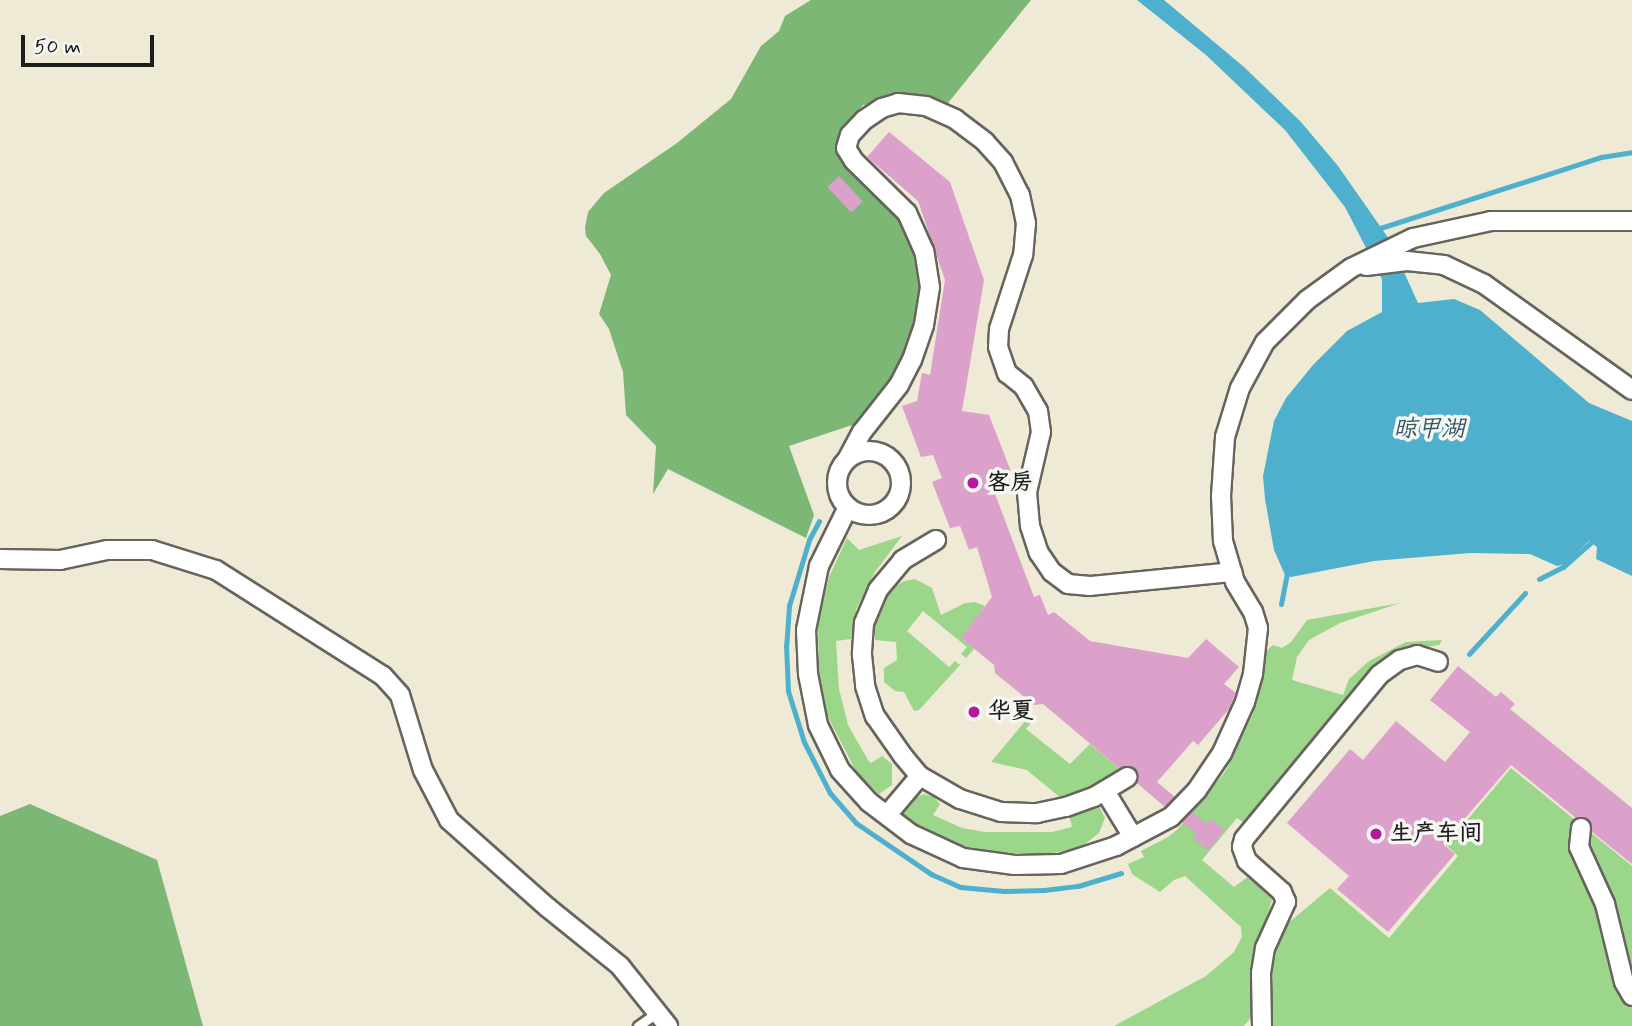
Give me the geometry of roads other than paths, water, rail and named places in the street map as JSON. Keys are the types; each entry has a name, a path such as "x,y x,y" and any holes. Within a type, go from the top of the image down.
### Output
{"street":[{"path":"848,458 857,453 879,452 896,466 901,485 898,495 886,510 866,514 848,507 841,499 837,477 862,432 899,385 912,360 924,325 930,287 924,251 907,213 854,161 846,148 850,135 864,120 882,108 898,103 926,106 955,119 985,142 1003,162 1020,195 1026,223 1023,255 999,329 998,346 1007,373 1024,387 1038,411 1041,432 1027,492 1030,526 1039,553 1052,572 1068,584 1090,586 1232,572"},
{"path":"848,507 819,566 806,630 808,674 818,725 840,769 869,802 911,834 963,858 1015,865 1061,864 1116,846 1171,817 1197,790 1222,753 1245,702 1253,674 1258,628 1232,572 1223,541 1221,496 1226,437 1240,388 1265,342 1307,300 1350,268 1413,237 1490,221 1632,221"},
{"path":"1350,268 1407,261 1444,265 1483,284 1632,390"},
{"path":"936,540 903,560 878,590 864,623 862,655 865,687 875,716 920,776 960,799 1000,812 1037,813 1066,807 1127,777"},
{"path":"0,559 60,560 84,552 152,550 216,570 383,676 400,695 422,770 449,820 547,907 620,966 663,1019"},
{"path":"1262,1026 1261,973 1265,948 1286,902 1282,892 1247,861 1243,855 1244,839 1379,675 1399,660 1417,655 1438,662"},
{"path":"887,815 920,776"},
{"path":"1105,790 1133,837"},
{"path":"1581,828 1580,847 1605,904 1624,982 1632,996"}],"lane":[{"path":"638,1026 663,1019"}],"water":[{"name":"晾甲湖","path":"1137,0 1164,0 1244,67 1301,122 1338,166 1389,239 1418,303 1454,299 1480,310 1589,403 1632,421 1632,576 1596,559 1597,547 1589,541 1565,564 1557,566 1530,554 1470,553 1374,561 1291,577 1285,575 1274,550 1263,476 1274,421 1286,398 1313,365 1347,331 1382,312 1382,279 1345,207 1285,130 1206,55"}],"waterway":[{"path":"1374,230 1601,157 1632,152"},
{"path":"819,521 809,540 789,606 786,645 788,691 804,742 830,793 856,823 931,874 960,887 1004,891 1044,890 1078,886 1121,873"},
{"path":"1539,579 1563,567 1596,538"},
{"path":"1281,604 1288,569"},
{"path":"1469,654 1525,593"}],"place":[{"name":"客房","path":"973,483"},
{"name":"华夏","path":"974,712"},
{"name":"生产车间","path":"1376,834"}]}
